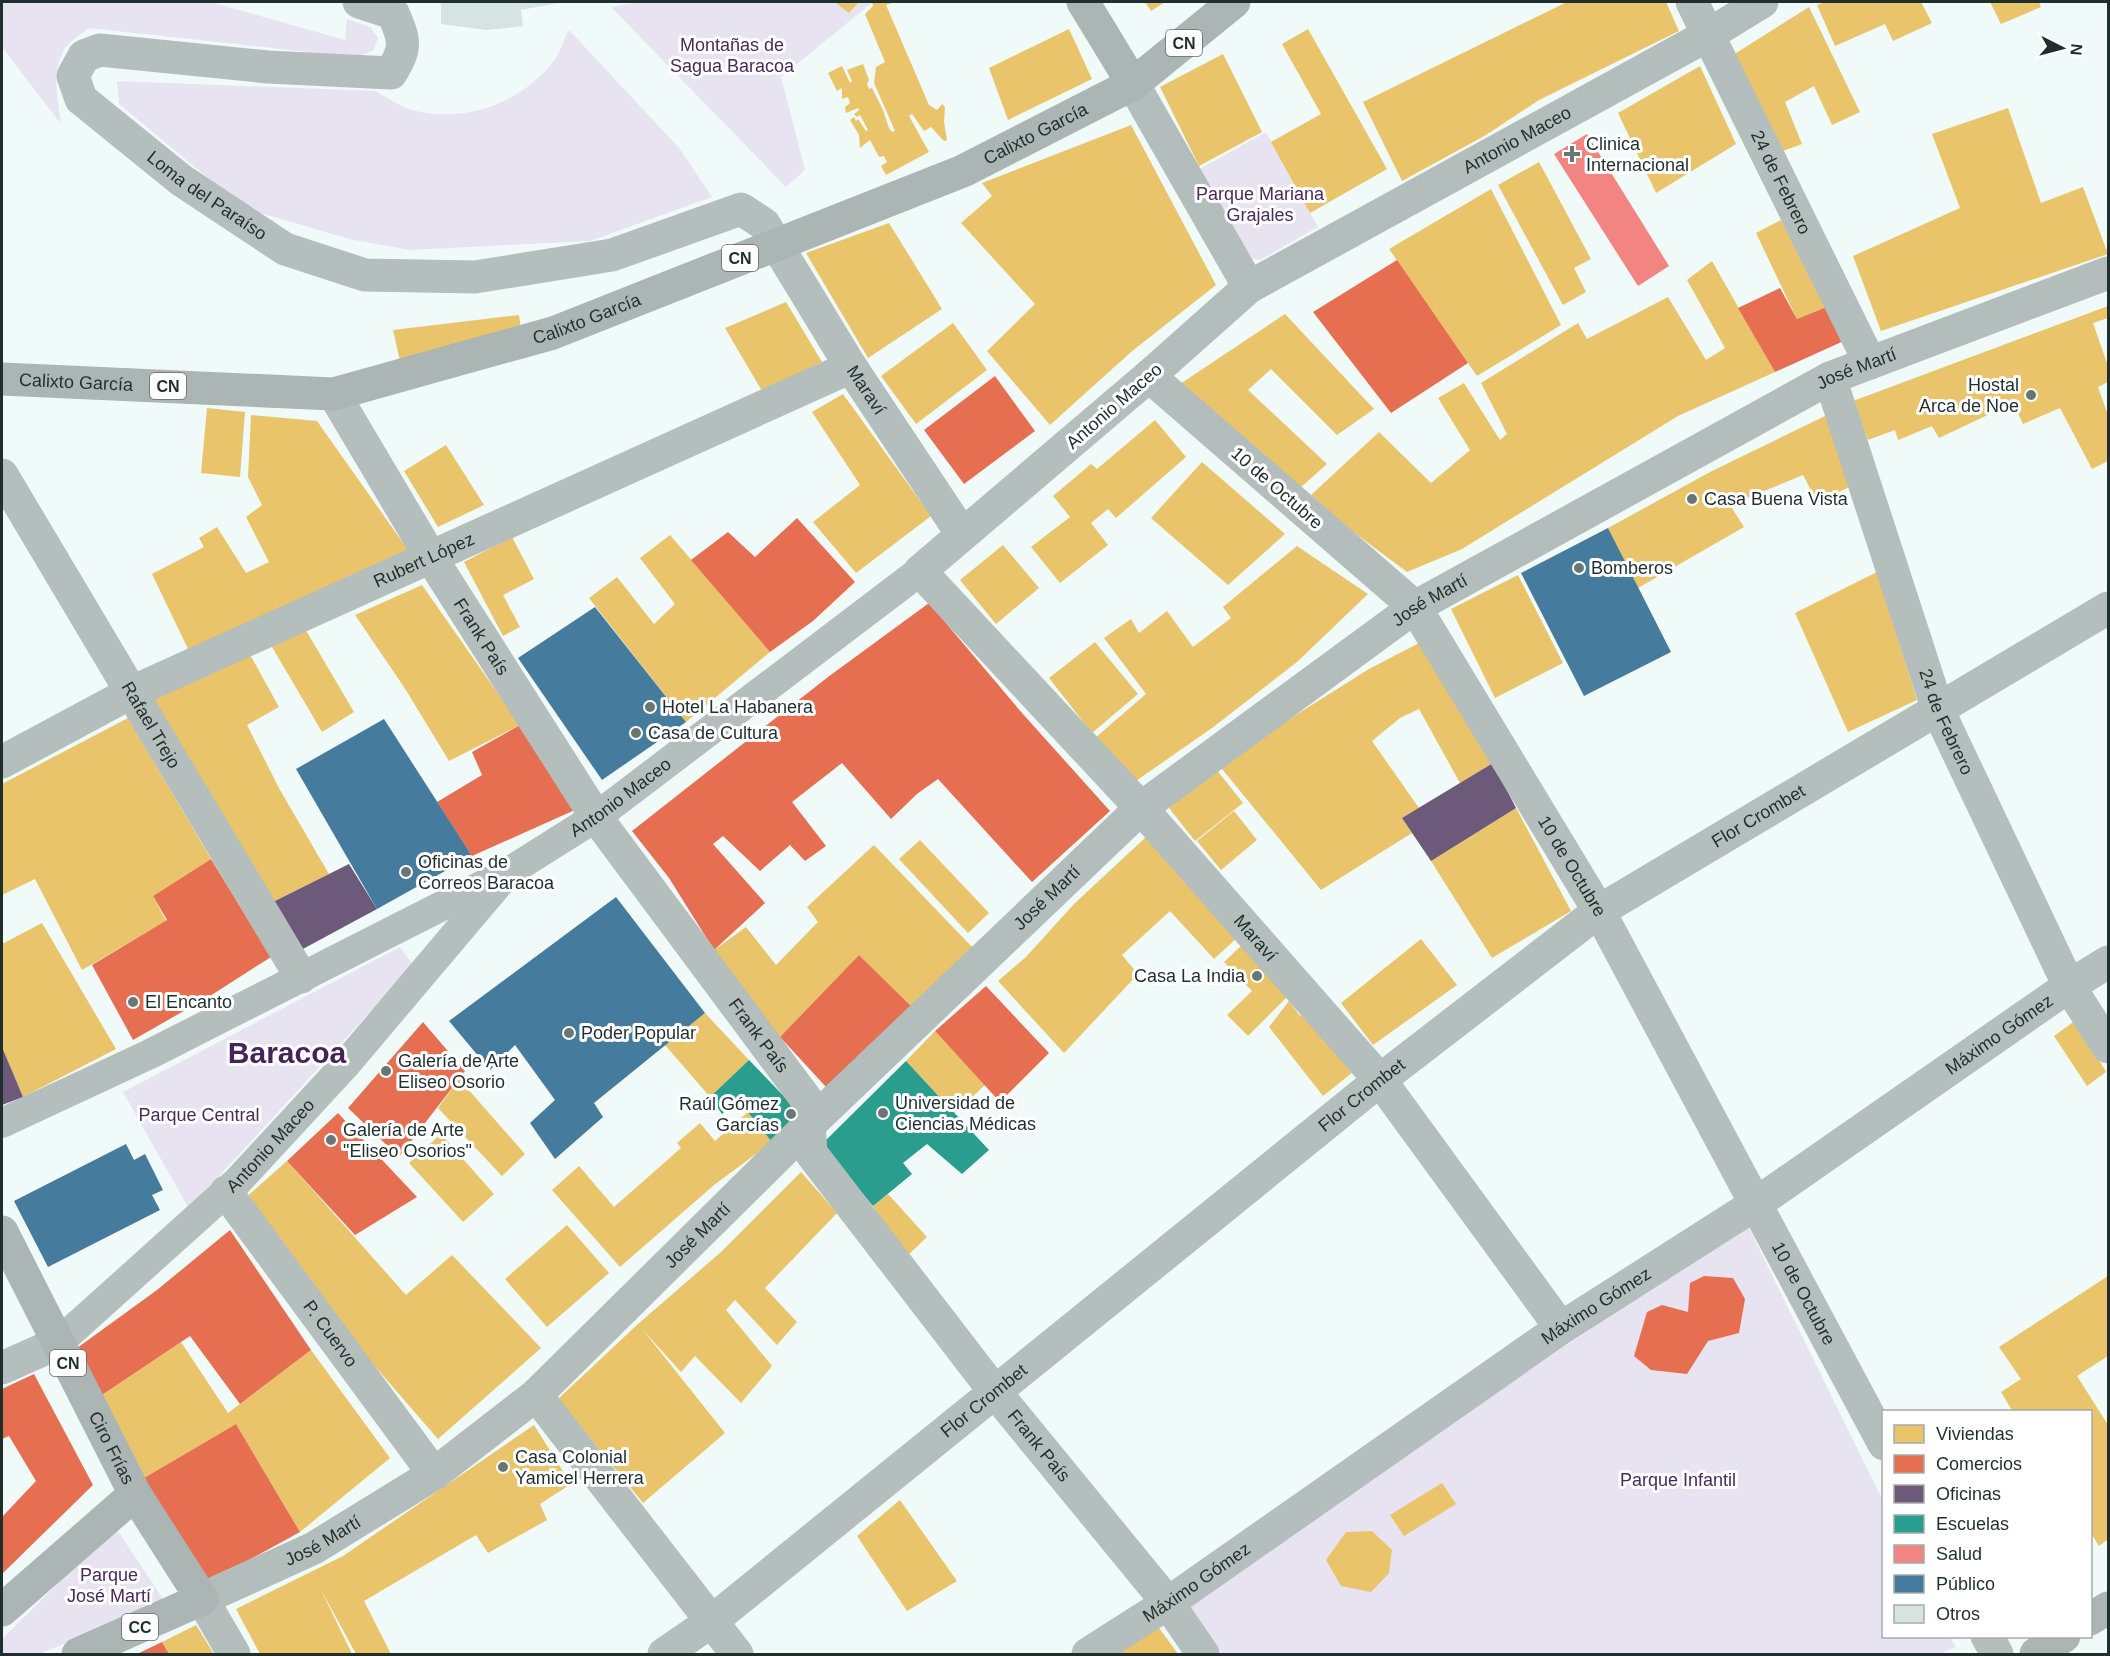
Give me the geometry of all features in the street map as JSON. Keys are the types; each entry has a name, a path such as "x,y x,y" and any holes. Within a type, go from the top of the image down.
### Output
{"main road":[{"path":"1083,2 1133,84 1249,287"},
{"name":"CN","path":"1133,84 1234,2"},
{"name":"Antonio Maceo","path":"1149,376 1249,287 1708,35 1762,2"},
{"name":"Calixto García","path":"2,379 334,394 553,333 963,171 1133,84"},
{"name":"José Martí","path":"78,1654 314,1548 434,1474 536,1395 809,1125 1141,808 1415,607 1830,378 2109,273"},
{"name":"10 de Octubre","path":"1149,376 1415,607"},
{"name":"Ciro Frías","path":"2,1232 135,1494 202,1599"},
{"path":"2,1610 135,1494"},
{"path":"2092,1618 2109,1608"},
{"path":"2036,1654 2061,1638"}],"street":[{"name":"Loma del Paraíso","path":"359,2 393,14 404,37 403,53 391,73 268,67 100,50 84,56 73,76 81,99 181,180 285,249 365,275 475,277 612,255 741,209 764,224 776,244"},
{"name":"24 de Febrero","path":"1692,2 1870,363"},
{"name":"Maraví","path":"776,244 851,367 963,534"},
{"name":"Rubert López","path":"2,762 132,692 851,367"},
{"name":"Antonio Maceo","path":"2,1123 150,1054 507,873 596,817 920,571 1149,376"},
{"name":"24 de Febrero","path":"1830,378 1938,710 2069,986 2109,1047"},
{"name":"Frank País","path":"334,394 430,556 596,817 806,1099 811,1153 995,1392 1168,1603 1203,1654"},
{"name":"Rafael Trejo","path":"2,475 301,976"},
{"name":"Maraví","path":"920,571 1141,808 1380,1080 1562,1328"},
{"name":"10 de Octubre","path":"1415,607 1599,911 1754,1205 1882,1440"},
{"name":"Flor Crombet","path":"664,1654 712,1621 1380,1080 1599,911 2109,608"},
{"name":"Antonio Maceo","path":"58,1343 226,1192 346,1064 507,873"},
{"name":"Máximo Gómez","path":"1088,1654 1168,1603 1562,1328 1754,1205 2069,986 2109,962"},
{"name":"P. Cuervo","path":"226,1192 434,1474"},
{"path":"2,1368 58,1343"},
{"path":"536,1395 737,1654"},
{"name":"Ciro Frías","path":"202,1599 234,1654"},
{"path":"1988,1638 1997,1654"}],"green space":[{"path":"2,2 211,2 345,40 347,19 370,27 378,38 373,51 354,57 89,28 69,44 60,59 56,86 61,124 2,47"},
{"name":"Montañas de Sagua Baracoa","path":"640,2 873,2 781,77 805,170 786,187 611,7"},
{"path":"569,30 680,149 712,197 590,241 410,250 349,239 244,208 119,104 117,81 375,91 412,110 432,114 472,112 510,98 527,88 555,59"},
{"name":"Parque Mariana Grajales","path":"1266,132 1318,227 1260,260 1244,257 1196,171"},
{"name":"Parque Central","path":"400,947 413,965 189,1209 123,1092"},
{"name":"Parque Infantil","path":"1747,1224 1882,1499 1882,1638 1951,1638 1956,1647 1939,1654 1222,1654 1180,1604"},
{"name":"Parque José Martí","path":"115,1527 165,1602 39,1654 2,1654 2,1639"}],"building: Viviendas":[{"path":"859,2 849,13 836,3"},
{"path":"872,2 894,2 886,5 929,105 937,110 942,104 945,107 944,122 947,140 944,141 931,127 924,131 912,114 909,116 929,152 886,175 881,166 887,162 884,156 879,157 870,140 860,148 859,135 850,120 854,117 856,121 858,119 866,131 868,130 860,115 857,117 854,114 859,110 858,108 846,113 845,107 850,103 848,97 842,99 842,88 837,91 828,73 842,66 850,83 852,81 847,70 863,64 869,80 867,84 869,89 872,88 889,128 892,132 895,131 874,83 876,67 885,62 865,14 873,6"},
{"path":"1145,2 1165,2 1151,11"},
{"path":"1567,2 1666,2 1679,31 1539,100 1486,135 1402,181 1363,102"},
{"path":"1825,2 1921,2 1932,23 1893,41 1885,24 1835,46 1817,5"},
{"path":"1990,2 2039,2 2041,7 2001,24"},
{"path":"1809,7 1860,112 1832,125 1814,86 1785,102 1802,144 1780,152 1733,55"},
{"path":"1069,29 1092,79 1008,120 989,68"},
{"path":"1308,29 1387,169 1310,213 1271,142 1321,114 1282,44"},
{"path":"1223,54 1262,132 1199,166 1160,87"},
{"path":"1700,66 1736,144 1656,193 1618,113"},
{"path":"2008,108 2041,203 2083,187 2108,254 1881,331 1853,256 1960,208 1932,134"},
{"path":"1131,125 1216,285 1131,352 1050,425 987,351 1035,304 961,223 992,196 982,183"},
{"path":"1539,162 1591,259 1574,268 1586,292 1563,305 1498,185"},
{"path":"1491,189 1561,325 1477,376 1389,249"},
{"path":"1781,220 1829,306 1797,319 1756,233"},
{"path":"889,223 942,309 868,358 806,253"},
{"path":"1712,261 1775,372 1678,416 1462,549 1407,572 1344,525 1311,495 1379,432 1431,483 1470,450 1438,398 1464,383 1500,440 1507,434 1481,383 1578,323 1587,339 1668,297 1706,360 1725,348 1687,280"},
{"path":"786,302 822,362 762,391 725,328"},
{"name":"Hostal Arca de Noe","path":"2108,306 2108,318 2093,323 2108,366 2108,382 2098,387 2108,415 2108,461 2092,469 2060,408 2023,424 2013,403 1939,438 1932,426 1898,440 1895,430 1868,440 1853,401"},
{"path":"1285,314 1374,409 1337,435 1271,369 1248,390 1327,464 1300,488 1180,384"},
{"path":"519,315 521,330 400,361 393,330"},
{"path":"953,323 987,370 916,424 881,376"},
{"path":"843,394 931,516 856,573 813,522 860,485 812,412"},
{"path":"207,408 245,412 240,477 201,473"},
{"path":"251,415 317,421 408,550 189,651 152,574 204,547 199,538 217,527 246,573 269,562 246,517 262,505 248,477"},
{"path":"1827,415 1856,484 1817,502 1803,475 1730,505 1744,527 1638,588 1608,528 1712,471"},
{"path":"1155,420 1186,457 1116,518 1108,509 1091,523 1108,545 1060,583 1031,547 1070,517 1053,496 1091,464 1097,469"},
{"path":"446,445 484,505 438,527 404,471"},
{"path":"1202,462 1285,534 1228,585 1151,518"},
{"path":"670,535 770,652 686,722 589,598 617,577 654,624 675,604 640,558"},
{"path":"512,537 534,579 503,595 520,627 503,636 464,562"},
{"path":"1003,545 1039,588 996,624 960,580"},
{"path":"1297,546 1368,594 1297,662 1212,728 1133,783 1095,738 1146,694 1104,638 1131,619 1139,633 1167,611 1193,647 1231,618 1223,607"},
{"path":"1877,572 1917,700 1848,732 1795,613"},
{"path":"1518,575 1563,663 1495,698 1451,609"},
{"path":"422,585 520,725 449,761 404,687 355,615"},
{"path":"304,627 354,712 322,732 272,647"},
{"path":"1095,642 1138,694 1092,733 1049,678"},
{"path":"1421,642 1493,763 1460,783 1419,709 1400,718 1372,741 1419,808 1402,818 1412,833 1321,890 1218,764 1369,669"},
{"path":"248,651 279,707 247,725 280,790 329,874 273,902 153,698"},
{"path":"128,718 211,859 153,896 166,921 82,970 35,879 2,895 2,784"},
{"path":"1216,769 1243,803 1195,841 1169,808"},
{"path":"1516,808 1571,911 1492,958 1431,861"},
{"path":"1234,811 1257,840 1221,870 1197,841"},
{"path":"1146,837 1238,937 1214,959 1170,911 1122,955 1138,974 1064,1053 998,981 1026,957 1074,904"},
{"path":"920,840 989,913 968,933 899,859"},
{"path":"874,845 973,948 911,1006 859,955 780,1037 714,950 746,927 776,965 818,922 807,907"},
{"path":"42,923 116,1049 23,1097 2,1047 2,944"},
{"path":"1421,939 1457,985 1373,1045 1341,1003"},
{"name":"Casa La India","path":"1244,943 1292,992 1248,1036 1227,1015 1252,991 1224,962"},
{"path":"1289,1001 1300,1016 1308,1011 1358,1068 1323,1096 1269,1027"},
{"path":"705,1013 749,1060 710,1097 665,1045"},
{"path":"2076,1020 2106,1072 2087,1086 2054,1036"},
{"path":"935,1031 985,1085 955,1113 906,1061"},
{"path":"459,1079 525,1154 502,1176 438,1108"},
{"path":"748,1112 772,1142 714,1185 620,1267 552,1190 579,1166 614,1207 681,1148 677,1143 700,1123 715,1141"},
{"path":"441,1134 494,1194 463,1222 409,1163"},
{"path":"287,1161 406,1295 452,1255 541,1348 438,1439 353,1341 243,1200"},
{"path":"801,1172 837,1213 765,1288 797,1322 777,1345 735,1300 726,1310 772,1366 741,1403 695,1356 681,1372 643,1330 725,1433 643,1503 558,1399 638,1324 721,1252"},
{"path":"888,1194 927,1237 907,1256 873,1206"},
{"path":"567,1225 609,1273 547,1327 505,1279"},
{"path":"2108,1276 2108,1356 2077,1376 2108,1425 2108,1539 2099,1546 2092,1535 2092,1410 2012,1410 2001,1392 2021,1379 1999,1347"},
{"path":"181,1342 228,1413 311,1350 390,1458 300,1532 236,1424 144,1478 99,1397"},
{"path":"534,1425 571,1484 540,1504 547,1520 488,1553 476,1535 364,1601 391,1654 356,1654 320,1588 352,1654 260,1654 236,1609 343,1556"},
{"path":"1442,1483 1456,1504 1404,1536 1390,1515"},
{"path":"900,1500 957,1581 907,1611 857,1536"},
{"path":"1372,1531 1392,1550 1389,1573 1371,1592 1341,1586 1326,1560 1346,1532"},
{"path":"196,1625 214,1654 169,1654 162,1642"},
{"path":"1157,1625 1178,1654 1112,1654"}],"building: Comercios":[{"path":"1397,260 1468,363 1391,413 1313,312"},
{"path":"1780,288 1797,319 1829,306 1848,339 1775,372 1738,308"},
{"path":"995,376 1035,431 964,484 924,430"},
{"path":"797,518 855,582 813,621 770,652 691,560 728,532 755,557"},
{"path":"929,603 1022,713 1110,811 1032,882 938,779 917,794 891,819 842,763 792,802 826,846 805,861 790,845 760,871 723,836 713,844 765,903 714,950 669,878 632,831 828,677"},
{"path":"520,725 577,809 472,856 437,802 482,775 472,752"},
{"path":"211,859 271,957 210,996 133,1040 92,965 167,920 153,896"},
{"path":"859,955 911,1006 827,1088 780,1037"},
{"path":"986,986 1049,1053 1000,1102 935,1031"},
{"path":"423,1022 465,1071 399,1157 348,1108"},
{"path":"338,1113 417,1197 355,1235 287,1161"},
{"path":"230,1230 311,1350 240,1404 190,1336 99,1397 73,1351 157,1290"},
{"path":"1704,1276 1733,1278 1745,1299 1739,1333 1708,1341 1687,1374 1651,1370 1634,1356 1647,1312 1662,1305 1688,1312 1690,1283"},
{"path":"34,1374 93,1485 2,1574 2,1517 36,1481 9,1436 2,1439 2,1389"},
{"path":"236,1424 300,1532 203,1585 144,1478"},
{"path":"162,1642 169,1654 137,1654"}],"building: Oficinas":[{"path":"1493,763 1516,808 1431,861 1402,818"},
{"path":"349,864 377,909 301,950 273,902"},
{"path":"2,1047 23,1097 2,1105"}],"building: Escuelas":[{"path":"749,1060 800,1113 772,1142 738,1100 722,1114 710,1097"},
{"path":"906,1061 989,1150 962,1174 927,1144 903,1163 912,1174 873,1206 821,1145"}],"building: Salud":[{"path":"1587,134 1669,266 1638,286 1554,154"}],"building: Público":[{"path":"1608,528 1671,652 1584,696 1521,573"},
{"path":"595,607 686,722 602,780 518,658"},
{"path":"384,719 472,856 377,909 296,769"},
{"name":"Poder Popular","path":"616,897 705,1013 594,1103 603,1117 555,1159 530,1123 555,1100 515,1045 490,1070 449,1021"},
{"path":"126,1144 134,1160 145,1154 163,1190 152,1195 160,1210 48,1267 14,1201"}],"building: Otros":[{"path":"441,2 558,3 521,10 523,26 487,30 441,24"}],"place":[{"name":"Clinica Internacional","path":"1572,154"},
{"name":"Hostal Arca de Noe","path":"2031,395"},
{"name":"Casa Buena Vista","path":"1692,499"},
{"name":"Bomberos","path":"1579,568"},
{"name":"Hotel La Habanera","path":"650,707"},
{"name":"Casa de Cultura","path":"636,733"},
{"name":"Oficinas de Correos Baracoa","path":"406,872"},
{"name":"Casa La India","path":"1257,976"},
{"name":"El Encanto","path":"133,1002"},
{"name":"Poder Popular","path":"569,1033"},
{"name":"Galería de Arte Eliseo Osorio","path":"386,1071"},
{"name":"Universidad de Ciencias Médicas","path":"883,1113"},
{"name":"Raúl Gómez Garcías","path":"791,1114"},
{"name":"Galería de Arte \"Eliseo Osorios\"","path":"331,1140"},
{"name":"Casa Colonial Yamicel Herrera","path":"503,1467"}],"district":[{"name":"Baracoa","path":"287,1053"}]}
